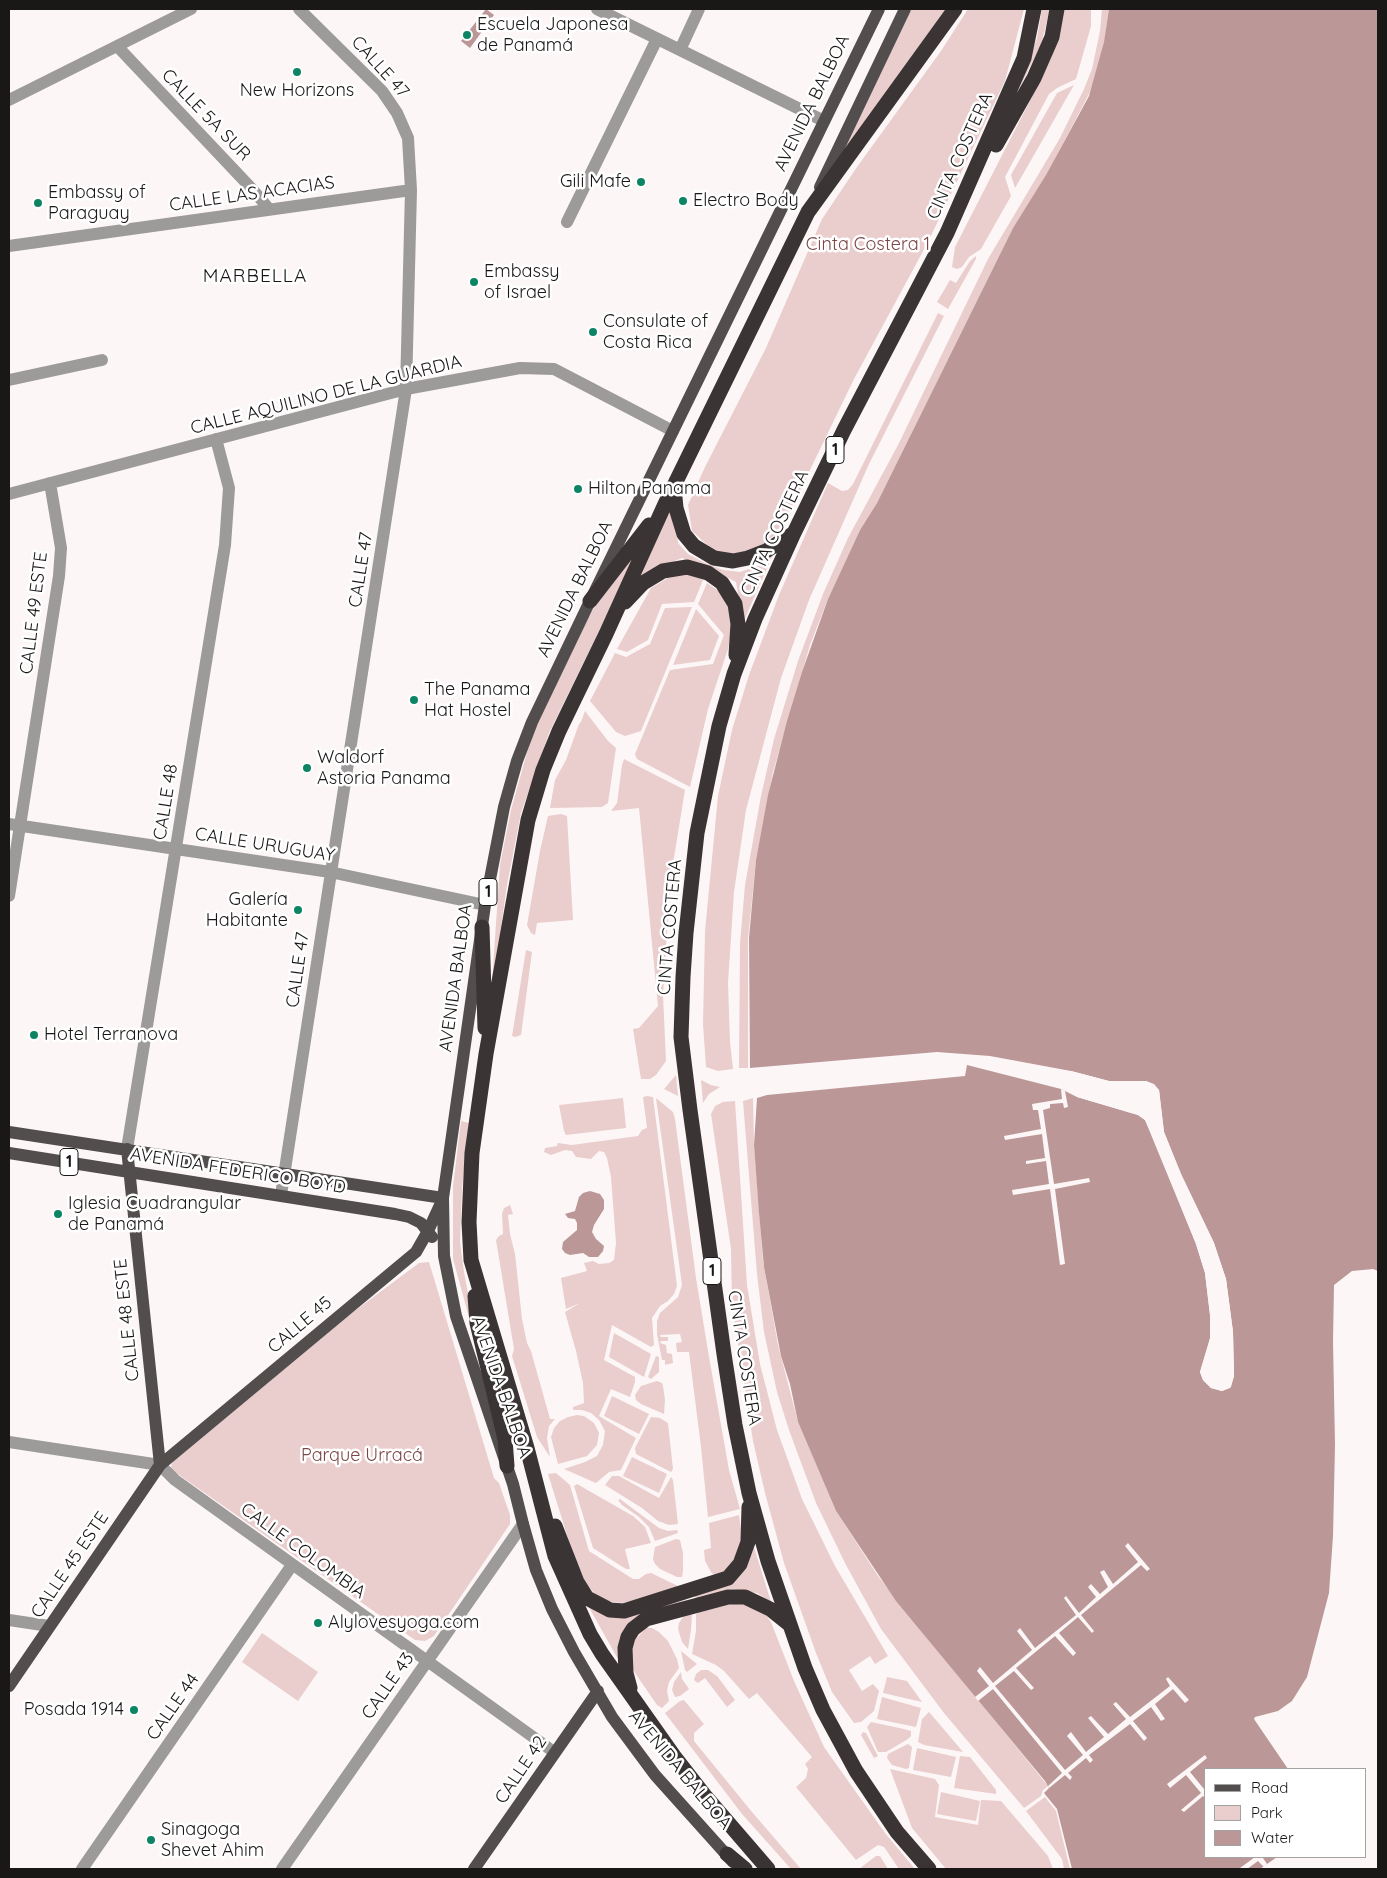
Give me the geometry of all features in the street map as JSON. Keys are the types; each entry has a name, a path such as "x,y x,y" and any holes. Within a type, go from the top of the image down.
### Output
{"highway":[{"name":"AVENIDA BALBOA","path":"768,1869 701,1790 650,1724 602,1654 581,1616 555,1556 527,1448 471,1260 469,1222 472,1153 486,1054 503,968 528,820 543,770 559,730 606,634 665,504 808,212 955,9"},
{"name":"CINTA COSTERA","path":"929,1869 897,1832 856,1771 823,1710 805,1668 768,1561 750,1493 735,1425 724,1354 681,1037 686,933 698,833 717,735 734,674 755,619 794,533 844,430 947,233 1024,58 1034,9"},
{"path":"947,233 1034,78 1052,37 1056,9"},
{"path":"674,486 676,508 684,534 694,546 714,558 733,561 748,558 766,551 794,533"},
{"path":"590,601 665,504"},
{"path":"606,634 622,605 650,578 669,569 679,567 694,568 708,573 722,583 734,604 738,632 734,674"},
{"path":"482,927 486,1054"},
{"path":"471,1260 477,1323 505,1439 508,1466"},
{"path":"539,1496 553,1520 576,1582 587,1598 610,1610 624,1611 728,1578 740,1564 748,1542 750,1493"},
{"path":"633,1698 626,1673 624,1648 633,1629 646,1620 728,1597 745,1597 770,1609 790,1625"},
{"path":"726,1854 745,1869"}],"main road":[{"name":"AVENIDA BALBOA","path":"740,1869 655,1774 612,1717 574,1652 552,1609 536,1570 522,1524 508,1466 456,1316 444,1256 443,1198 485,905 504,807 517,761 532,722 590,601 879,9"},
{"name":"AVENIDA BALBOA","path":"808,212 905,9"},
{"name":"AVENIDA FEDERICO BOYD","path":"9,1132 443,1198"},
{"name":"CALLE 48","path":"127,1149 130,1172"},
{"name":"AVENIDA FEDERICO BOYD","path":"9,1153 281,1195 409,1217 421,1223 444,1256"},
{"name":"CALLE 48 ESTE","path":"130,1172 160,1465"},
{"name":"CALLE 45","path":"160,1465 416,1252 443,1198"},
{"name":"CALLE 45 ESTE","path":"9,1686 160,1465"},
{"name":"CALLE 42","path":"474,1869 598,1691"}],"street":[{"path":"9,100 191,9"},
{"name":"CALLE 47","path":"281,1195 406,389 411,190 408,138 397,112 382,90 299,9"},
{"path":"597,9 824,121"},
{"path":"680,50 699,9"},
{"path":"567,222 657,39"},
{"name":"CALLE 5A SUR","path":"117,46 254,190 269,209"},
{"name":"CALLE LAS ACACIAS","path":"9,246 411,190"},
{"path":"9,380 102,360"},
{"name":"CALLE AQUILINO DE LA GUARDIA","path":"9,494 406,389 520,368 554,369 673,431"},
{"name":"CALLE 48","path":"127,1149 224,546 229,488 216,439"},
{"name":"CALLE 49 ESTE","path":"9,896 14,825 59,576 61,548 50,483"},
{"name":"CALLE URUGUAY","path":"14,825 330,872 485,905"},
{"path":"9,1442 160,1465"},
{"name":"CALLE COLOMBIA","path":"160,1465 175,1480 292,1566 427,1660 554,1752"},
{"name":"CALLE 43","path":"282,1869 522,1524"},
{"name":"CALLE 44","path":"82,1869 292,1566"},
{"path":"9,1620 49,1626"}],"green space":[{"path":"911,9 947,9 829,173"},
{"name":"Cinta Costera 1","path":"968,9 1024,9 1005,81 928,242 854,379 794,503 775,535 746,556 715,552 692,531 688,505 705,467 766,348 822,219 941,51"},
{"path":"1042,9 1050,9 1041,45 1018,91 1037,38"},
{"path":"1064,9 1091,9 1091,26 1076,79 1049,94 1005,177 1011,196 981,249 969,257 962,267 957,269 952,267 955,247 1037,87"},
{"path":"1102,9 1109,9 1098,71 1090,92 1046,176 1013,228 877,503 860,530 828,599 810,645 773,772 756,860 748,939 748,1068 739,1068 740,943 745,885 761,796 774,739 798,661 823,594 848,538 898,445 988,259 1060,138 1084,89 1092,69 1100,31"},
{"path":"1074,85 1015,188 1011,175 1057,93"},
{"path":"976,256 948,309 937,302 950,280 956,283 970,261"},
{"path":"938,313 944,316 869,464 809,600 781,678 746,810 734,892 728,983 733,1069 718,1071 706,1067 703,1024 705,931 718,796 732,730 749,675 779,595 828,483 842,491 848,490 853,484"},
{"path":"673,497 678,543 688,554 703,562 723,570 740,572 760,565 775,550 743,623 736,582 713,570 682,558 662,566 633,588"},
{"path":"648,531 549,733 521,813 507,885 491,997 500,865 511,810 528,749 539,718 576,639 598,601"},
{"path":"684,574 693,575 703,580 694,602 662,604 648,640 627,652 617,649 651,588 668,578"},
{"path":"707,583 720,592 727,603 733,626 728,649 708,709 690,787 637,759 635,754 670,670 713,664 724,635 698,604"},
{"path":"692,607 641,731 625,736 616,732 590,701 615,653 626,657 650,644 665,608"},
{"path":"696,609 719,636 710,660 673,665"},
{"path":"585,711 608,741 616,748 608,803 602,807 550,808 555,780 566,760"},
{"path":"624,759 685,790 671,876 667,931 663,995 666,1061 656,1075 650,1079 641,1079 633,1029 639,1028 658,1006 639,808 611,811 617,803"},
{"path":"561,814 567,816 573,920 537,923 535,935 531,933 527,925 540,851 548,816"},
{"path":"526,950 532,952 521,1035 515,1037 512,1036"},
{"path":"676,1075 678,1096 664,1089"},
{"path":"701,1080 720,1087 709,1094 703,1103"},
{"path":"643,1097 653,1097 677,1286 674,1294 660,1306 652,1318 654,1345 651,1347 612,1325 604,1360 635,1377 635,1382 630,1397 611,1389 599,1416 636,1438 621,1470 609,1472 596,1483 564,1469 597,1456 603,1445 605,1431 599,1420 591,1413 573,1410 573,1407 584,1403 583,1383 565,1312 580,1303 566,1309 561,1278 587,1271 584,1263 593,1261 599,1264 609,1263 614,1260 616,1243 611,1177 604,1152 599,1151 591,1159 576,1157 572,1151 565,1150 551,1155 544,1152 545,1148 557,1146 558,1143 572,1145 638,1136 642,1130 647,1128"},
{"path":"623,1098 626,1128 566,1135 559,1105"},
{"path":"656,1098 673,1112 675,1119 696,1278 708,1351 729,1470 740,1509 708,1517 689,1352 677,1352 676,1343 682,1342 680,1334 660,1335 661,1337 668,1337 668,1341 661,1341 660,1343 666,1345 667,1353 672,1354 673,1363 665,1365 665,1360 662,1360 657,1334 657,1321 660,1313 678,1297 682,1285"},
{"path":"753,1098 754,1145 763,1261 778,1345 798,1422 836,1511 878,1576 1048,1786 1043,1790 1041,1796 1024,1808 944,1713 881,1629 845,1563 816,1503 777,1392 764,1332 757,1274 743,1101"},
{"path":"735,1101 747,1285 760,1364 777,1430 802,1499 835,1566 888,1656 875,1664 870,1656 849,1670 862,1691 873,1684 879,1691 874,1711 861,1722 854,1723 832,1692 816,1653 784,1563 753,1441 732,1305 731,1249 711,1114 715,1106 723,1102"},
{"path":"461,1121 469,1123 462,1188 460,1242 480,1357 453,1259 453,1186"},
{"path":"510,1205 513,1214 508,1215 510,1234 515,1254 522,1319 527,1343 531,1351 550,1419 555,1419 549,1426 547,1438 550,1457 537,1437 512,1356 514,1349 496,1240 503,1234 502,1214 504,1208"},
{"name":"Parque Urracá","path":"429,1262 494,1478 499,1483 510,1515 510,1524 434,1636 425,1641 415,1640 172,1470 171,1466 173,1461 250,1389 419,1263"},
{"path":"614,1333 651,1354 644,1377 609,1357"},
{"path":"656,1356 659,1357 659,1372 651,1379 648,1377"},
{"path":"657,1381 662,1383 663,1386 664,1414 636,1400 635,1395 641,1386"},
{"path":"612,1396 649,1414 639,1434 604,1416"},
{"path":"577,1415 584,1416 594,1423 599,1433 597,1445 587,1456 558,1464 551,1437 554,1428 560,1421"},
{"path":"651,1417 660,1418 668,1423 673,1469 671,1472 636,1454 635,1448"},
{"path":"632,1457 667,1474 659,1493 623,1476"},
{"path":"556,1473 570,1485 589,1551 633,1579 639,1579 651,1573 680,1587 658,1596 622,1603 605,1601 594,1593 586,1584 572,1551 548,1474"},
{"path":"612,1476 619,1476 659,1498 671,1477 673,1480 678,1524 669,1525 658,1521 642,1508 605,1485"},
{"path":"577,1484 633,1516 645,1527 651,1543 625,1549 630,1569 626,1569 593,1548 574,1486"},
{"path":"620,1499 659,1528 668,1531 677,1530 678,1533 655,1541 649,1527 622,1505 618,1500"},
{"path":"739,1515 742,1537 737,1560 724,1574 716,1577 705,1561 704,1550 711,1548 709,1523"},
{"path":"676,1539 680,1540 683,1553 682,1577 677,1577 660,1569 653,1559 655,1547"},
{"path":"754,1547 771,1602 757,1593 731,1589 696,1600 695,1596 731,1584 747,1566"},
{"path":"686,1600 637,1618 619,1661 586,1602 632,1615"},
{"path":"730,1602 742,1603 765,1614 771,1622 794,1681 824,1747 885,1833 915,1869 899,1869 884,1847 878,1845 856,1860 796,1787 806,1778 808,1769 805,1764 812,1757 757,1693 749,1699 724,1671 716,1665 692,1654 696,1631 696,1614"},
{"path":"692,1614 688,1649 682,1642 678,1629 683,1617"},
{"path":"646,1628 652,1628 659,1632 668,1641 677,1659 679,1668 669,1682 667,1691 669,1701 662,1708 657,1705 633,1670 630,1660 633,1642"},
{"path":"262,1633 318,1672 298,1701 242,1662"},
{"path":"681,1651 697,1664 687,1672 685,1670"},
{"path":"701,1670 708,1670 717,1676 735,1700 727,1707 705,1678 698,1683 694,1680 696,1674"},
{"path":"681,1672 682,1679 689,1689 680,1696 675,1697 672,1690 674,1682"},
{"path":"887,1677 907,1681 922,1702 883,1693"},
{"path":"882,1697 921,1708 916,1727 877,1719"},
{"path":"684,1700 704,1724 694,1733 694,1741 801,1869 791,1869 742,1814 665,1713"},
{"path":"929,1712 963,1752 924,1745 918,1742 922,1719"},
{"path":"871,1722 911,1731 911,1736 886,1752 878,1752 867,1727"},
{"path":"863,1732 866,1733 878,1756 874,1758 861,1735"},
{"path":"908,1744 912,1747 909,1768 906,1769 892,1765 887,1758 888,1754"},
{"path":"917,1748 956,1757 951,1777 913,1770"},
{"path":"960,1756 970,1757 996,1790 996,1794 954,1788"},
{"path":"890,1769 935,1779 939,1785 935,1817 978,1825 981,1800 1001,1801 1048,1856 1053,1869 946,1869 912,1828"},
{"path":"941,1792 980,1801 976,1821 937,1814"},
{"path":"1045,1797 1056,1811 1070,1869 1064,1869 1062,1859 1026,1811"},
{"path":"876,1856 880,1856 888,1869 859,1869"}],"water":[{"path":"486,9 494,15 470,48 461,41"},
{"path":"1109,9 1378,9 1378,1271 1373,1269 1352,1271 1334,1285 1335,1445 1333,1536 1329,1593 1307,1677 1292,1701 1278,1711 1255,1717 1254,1719 1287,1768 1204,1768 1204,1858 1276,1858 1260,1869 1072,1869 1057,1809 1044,1793 1049,1788 1045,1781 896,1601 836,1511 798,1422 790,1384 781,1356 764,1267 759,1213 754,1145 757,1098 767,1095 965,1076 967,1065 1061,1089 1077,1097 1138,1115 1145,1120 1151,1132 1196,1244 1205,1273 1210,1315 1210,1339 1200,1372 1203,1380 1211,1388 1222,1391 1230,1388 1234,1376 1233,1332 1226,1279 1214,1243 1181,1174 1164,1132 1159,1090 1146,1081 1109,1081 1071,1071 990,1056 937,1052 750,1068 749,938 756,860 768,795 802,672 828,599 860,530 877,503 1013,228 1046,175 1089,96 1104,42"},
{"path":"590,1191 600,1194 604,1200 604,1209 592,1232 596,1239 604,1246 603,1251 598,1257 589,1257 583,1253 570,1255 562,1249 563,1242 577,1230 577,1223 575,1219 568,1218 565,1214 575,1211 579,1197 583,1193"}],"pier":[{"path":"1071,1071 1109,1081 1146,1081 1154,1084 1159,1090 1164,1132 1181,1174 1214,1243 1226,1279 1233,1332 1234,1376 1231,1387 1222,1391 1211,1388 1203,1380 1200,1372 1210,1338 1210,1315 1205,1273 1196,1244 1145,1120 1138,1115 1077,1097 1076,1094 1139,1113 1147,1119 1153,1131 1198,1243 1207,1272 1212,1315 1212,1339 1203,1372 1205,1378 1212,1386 1222,1388 1228,1386 1231,1376 1231,1332 1224,1280 1212,1244 1162,1133 1157,1091 1153,1086 1146,1083 1108,1083 1072,1074"},
{"path":"1061,1089 1065,1091 1068,1107 1064,1108 1063,1103 1050,1104 1050,1108 1043,1110 1054,1184 1089,1178 1090,1182 1055,1189 1065,1264 1060,1265 1050,1189 1013,1195 1012,1190 1049,1184 1046,1161 1026,1164 1026,1161 1045,1158 1042,1134 1005,1140 1004,1136 1041,1129 1038,1110 1033,1110 1032,1104 1062,1099"},
{"path":"1128,1543 1150,1569 1147,1571 1141,1565 1081,1615 1094,1631 1092,1633 1078,1617 1059,1633 1076,1653 1073,1656 1055,1636 1016,1668 1034,1688 1031,1690 1014,1671 995,1686 1065,1770 1083,1755 1067,1736 1071,1732 1086,1752 1104,1737 1088,1718 1091,1716 1108,1734 1126,1719 1113,1704 1116,1702 1130,1717 1170,1686 1166,1679 1168,1677 1189,1700 1185,1703 1173,1689 1155,1704 1165,1719 1161,1721 1151,1707 1133,1721 1147,1738 1144,1741 1130,1724 1089,1755 1093,1760 1090,1763 1086,1758 1068,1773 1072,1777 1070,1780 1065,1775 1049,1788 1048,1786 1062,1773 993,1689 978,1701 975,1697 989,1686 977,1671 980,1667 993,1683 1032,1650 1017,1631 1020,1628 1035,1648 1076,1615 1064,1598 1066,1596 1079,1613 1096,1597 1088,1587 1091,1584 1100,1594 1108,1587 1100,1572 1104,1570 1113,1584 1138,1562 1125,1546"},
{"path":"1205,1755 1207,1758 1190,1772 1204,1789 1204,1797 1184,1812 1181,1810 1201,1793 1186,1775 1170,1788 1167,1784"},
{"path":"1254,1858 1263,1858 1267,1864 1264,1867 1258,1861 1247,1869 1240,1868"}],"place":[{"name":"Escuela Japonesa de Panamá","path":"467,35"},
{"name":"New Horizons","path":"297,72"},
{"name":"Gili Mafe","path":"641,182"},
{"name":"Electro Body","path":"683,201"},
{"name":"Embassy of Paraguay","path":"38,203"},
{"name":"Embassy of Israel","path":"474,282"},
{"name":"Consulate of Costa Rica","path":"593,332"},
{"name":"Hilton Panama","path":"578,489"},
{"name":"The Panama Hat Hostel","path":"414,700"},
{"name":"Waldorf Astoria Panama","path":"307,768"},
{"name":"Galería Habitante","path":"298,910"},
{"name":"Hotel Terranova","path":"34,1035"},
{"name":"Iglesia Cuadrangular de Panamá","path":"58,1214"},
{"name":"Alylovesyoga.com","path":"318,1623"},
{"name":"Posada 1914","path":"134,1710"},
{"name":"Sinagoga Shevet Ahim","path":"151,1840"}],"district":[{"name":"MARBELLA","path":"255,276"}]}
